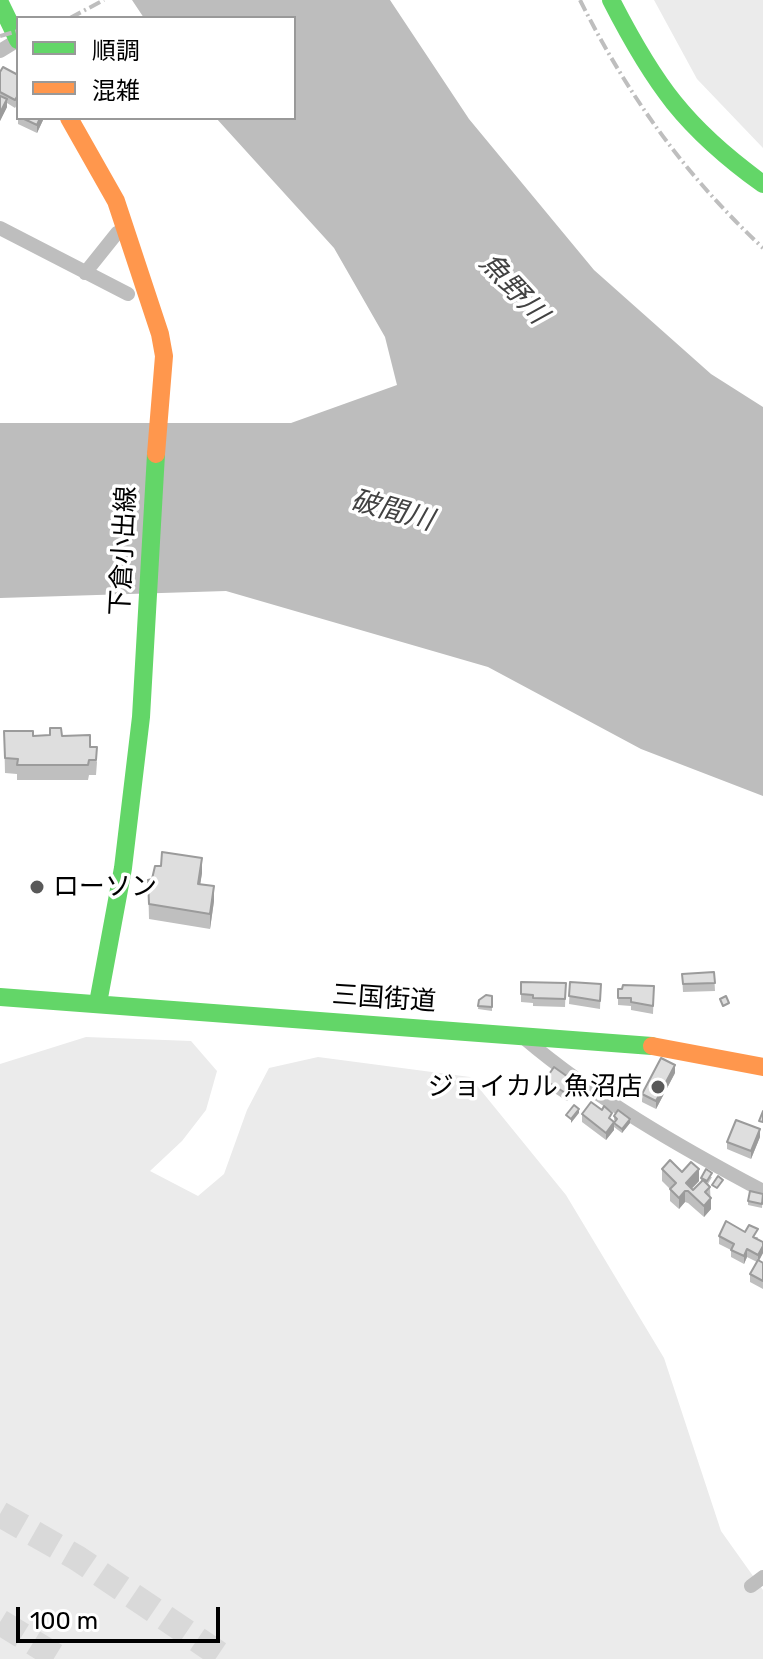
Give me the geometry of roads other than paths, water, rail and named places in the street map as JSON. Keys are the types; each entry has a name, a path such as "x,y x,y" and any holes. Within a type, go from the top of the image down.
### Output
{"main road":[{"path":"611,0 649,73 673,107 709,145 763,184"},
{"path":"0,5 16,36"},
{"name":"下倉小出線","path":"70,120 116,201 160,334 164,356 141,706 123,868 98,1003"},
{"name":"三国街道","path":"0,997 634,1043 763,1067"}],"street":[{"path":"0,228 128,294"},
{"path":"85,273 117,233 126,230"},
{"path":"521,1035 559,1067 699,1157 763,1191"}],"water":[{"path":"132,0 390,0 469,119 594,270 711,374 763,407 763,796 641,749 488,667 226,591 0,598 0,423 291,423 397,385 385,337 334,248 218,120 296,120 296,16 143,16"}],"tunnel":[{"path":"0,1514 77,1558 226,1659"},
{"path":"0,1622 60,1659"}],"railway":[{"path":"74,16 104,0"},
{"path":"580,0 618,69 660,133 708,192 763,248"},
{"path":"0,36 16,32"}],"place":[{"name":"ローソン","path":"37,887"},
{"name":"ジョイカル 魚沼店","path":"658,1087"}],"water label":[{"name":"魚野川","path":"513,289"},
{"name":"破間川","path":"392,511"}]}
